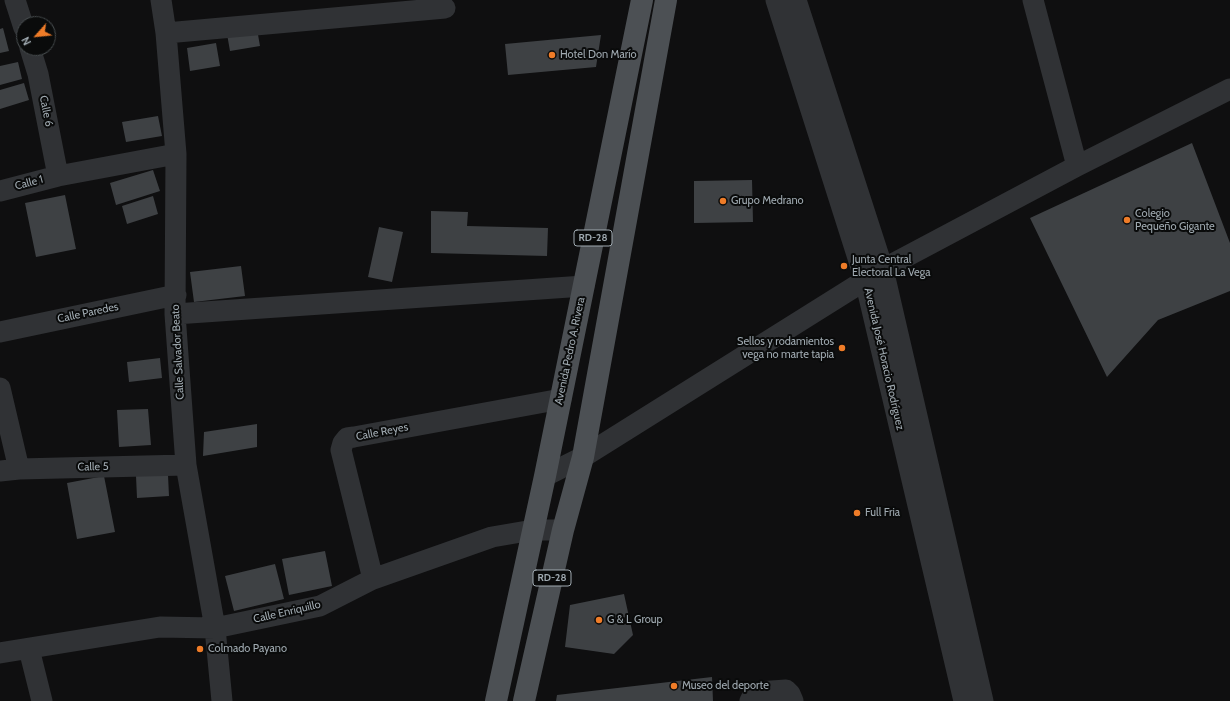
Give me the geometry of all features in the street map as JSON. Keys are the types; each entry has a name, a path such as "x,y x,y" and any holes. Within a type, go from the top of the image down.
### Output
{"main road":[{"name":"Avenida Pedro A. Rivera","path":"496,701 545,476 642,0"},
{"name":"RD-28","path":"524,701 563,530 583,457 666,0"}],"street":[{"path":"15,0 20,16"},
{"name":"Calle Salvador Beato","path":"161,0 166,33 176,154 175,304 186,465 215,628 222,701"},
{"name":"Avenida José Horacio Rodríguez","path":"776,0 865,280 964,701"},
{"name":"Avenida José Horacio Rodríguez","path":"796,0 883,269 983,701"},
{"path":"1033,0 1077,166"},
{"path":"166,33 446,8"},
{"name":"Calle 6","path":"32,56 38,74 58,176"},
{"path":"545,476 583,457 883,269 1077,166 1230,88"},
{"name":"Calle 1","path":"0,191 58,176 176,154"},
{"name":"Calle Paredes","path":"0,332 175,304 584,286"},
{"path":"0,388 9,470"},
{"name":"Calle Reyes","path":"373,579 341,450 343,443 347,438 560,399"},
{"name":"Calle 5","path":"9,470 186,465"},
{"name":"Calle Enriquillo","path":"0,653 160,627 215,628 320,606 373,579 492,537 533,530 563,530"},
{"path":"28,649 42,701"},
{"path":"750,701 750,699 758,692 786,690 790,694 793,701"}],"building":[{"path":"3,28 9,51 0,53 0,29"},
{"path":"257,29 260,46 230,51 227,34"},
{"name":"Hotel Don Marío","path":"601,35 596,67 508,75 505,44"},
{"path":"216,43 220,66 190,71 187,48"},
{"path":"18,62 22,79 0,85 0,66"},
{"path":"24,83 29,100 0,109 0,90"},
{"path":"158,116 162,136 126,142 122,122"},
{"name":"Colegio Pequeño Gigante","path":"1192,143 1230,243 1230,291 1158,320 1107,377 1030,218"},
{"path":"153,170 160,191 116,205 110,183"},
{"name":"Grupo Medrano","path":"752,180 753,222 694,223 694,181"},
{"path":"65,195 76,249 36,257 25,203"},
{"path":"153,196 158,214 127,224 122,206"},
{"path":"431,211 468,212 467,226 548,228 547,256 431,253"},
{"path":"379,227 403,232 392,282 368,277"},
{"path":"241,266 245,296 194,302 190,272"},
{"path":"160,358 162,378 129,382 127,362"},
{"path":"148,409 151,445 119,447 117,410"},
{"path":"257,424 257,447 203,456 204,432"},
{"path":"168,475 169,496 137,498 136,476"},
{"path":"104,476 115,532 77,539 67,483"},
{"path":"325,551 332,586 289,595 282,559"},
{"path":"275,564 284,599 234,611 225,576"},
{"name":"G & L Group","path":"624,594 633,635 614,654 565,647 570,605"},
{"name":"Museo del deporte","path":"712,677 713,701 556,701 557,695"}],"place":[{"name":"Hotel Don Marío","path":"552,55"},
{"name":"Grupo Medrano","path":"723,201"},
{"name":"Colegio Pequeño Gigante","path":"1127,220"},
{"name":"Junta Central Electoral La Vega","path":"844,266"},
{"name":"Sellos y rodamientos vega no marte tapia","path":"842,348"},
{"name":"Full Fria","path":"857,513"},
{"name":"G & L Group","path":"599,620"},
{"name":"Colmado Payano","path":"200,649"},
{"name":"Museo del deporte","path":"674,686"}]}
